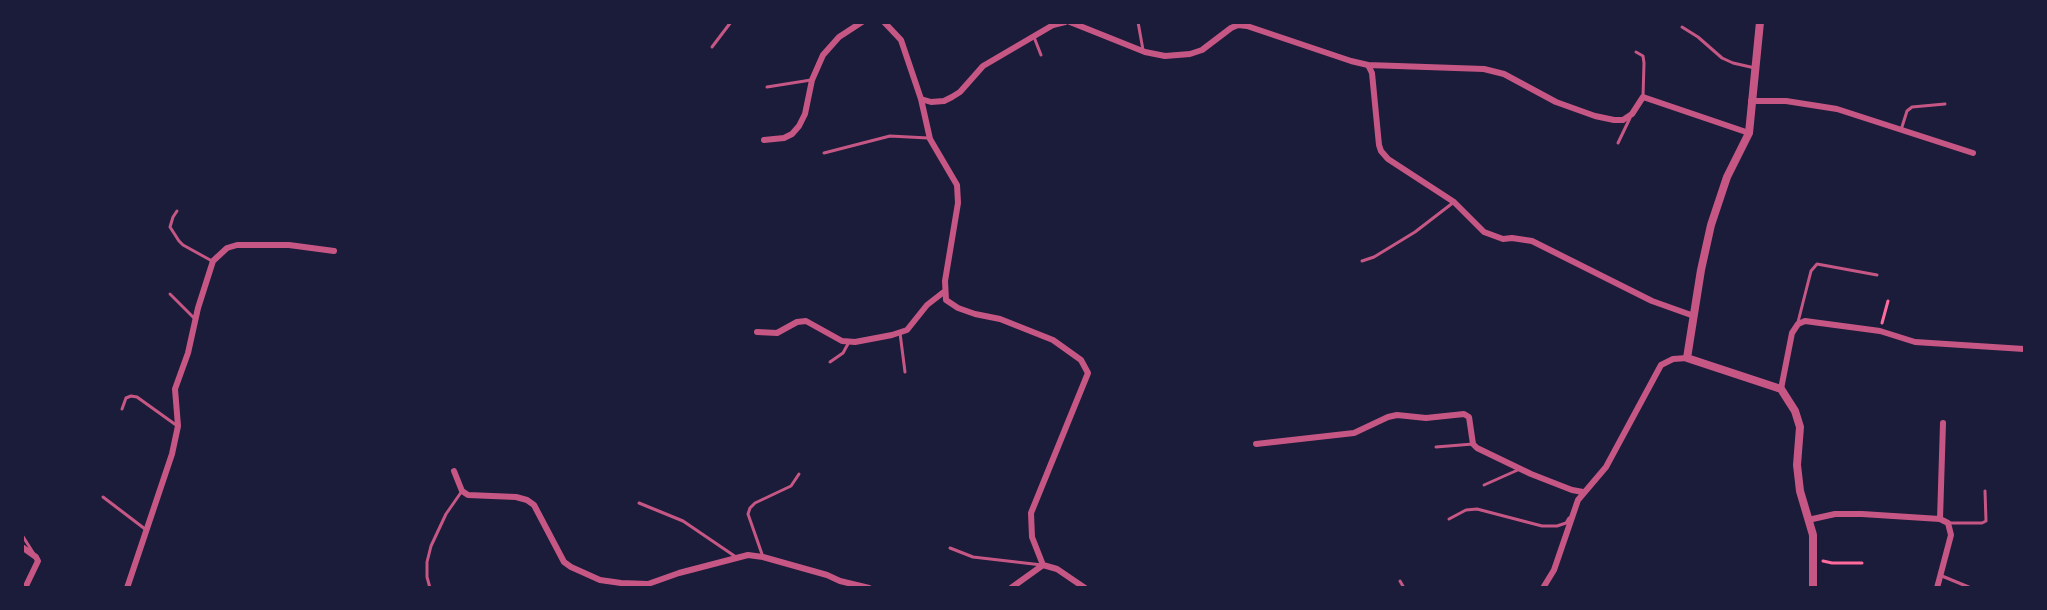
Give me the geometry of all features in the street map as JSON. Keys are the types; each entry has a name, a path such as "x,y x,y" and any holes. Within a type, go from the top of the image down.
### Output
{"street":[{"path":"764,140 784,138 792,134 799,126 805,114 812,80 823,55 830,44 862,22"},
{"path":"884,22 901,40 921,99 930,139 957,185 958,193 945,291 946,300 951,305 975,314 1000,319 1053,340 1080,360 1088,373 1031,513 1032,537 1043,565"},
{"path":"921,99 931,102 944,101 952,97 960,92 983,66 1053,25 1065,22"},
{"path":"1071,22 1091,26 1143,51 1165,56 1190,54 1202,50 1238,25 1368,65 1484,69 1504,74 1556,102 1595,116 1623,120 1632,114 1643,97 1749,133"},
{"path":"1687,358 1711,225 1727,177 1749,133 1760,22"},
{"path":"1368,65 1372,73 1381,151 1388,159 1454,202 1484,232 1494,237 1532,241 1652,301 1694,316"},
{"path":"1751,101 1786,101 1837,109 1973,153"},
{"path":"127,588 172,454 178,426 175,389 188,353 213,261 227,248 237,246 289,245 334,251"},
{"path":"757,332 777,333 797,322 806,321 842,341 849,342 900,333 907,330 927,305 945,291"},
{"path":"1781,389 1792,333 1798,324 1805,321 1880,331 1915,342 2025,349"},
{"path":"1543,588 1554,570 1583,492 1606,467 1661,365 1673,359 1687,358 1781,389 1799,419 1797,465 1800,491 1813,535 1813,588"},
{"path":"1256,444 1354,433 1397,415 1426,418 1464,414 1469,417 1473,444 1488,454 1572,490 1583,492"},
{"path":"1940,519 1943,423"},
{"path":"454,471 462,491 468,495 516,497 534,505 564,562 600,580 648,584 679,573 748,555 869,588"},
{"path":"1808,520 1835,514 1940,519 1948,523 1951,535 1937,588"},
{"path":"22,547 36,557 37,564 25,588"},
{"path":"1011,588 1043,565"},
{"path":"1043,565 1057,569 1085,588"}],"lane":[{"path":"712,47 731,22"},
{"path":"1138,22 1143,51"},
{"path":"1682,27 1698,37 1722,58 1757,68"},
{"path":"1034,36 1041,55"},
{"path":"1636,52 1643,56 1643,97"},
{"path":"767,87 812,80"},
{"path":"1901,129 1906,111 1912,107 1945,104"},
{"path":"1618,143 1632,114"},
{"path":"824,153 890,136 930,139"},
{"path":"1362,261 1374,257 1415,232 1454,202"},
{"path":"177,212 170,227 179,241 213,261"},
{"path":"1798,324 1811,271 1817,264 1877,275"},
{"path":"170,294 196,320"},
{"path":"900,333 905,372"},
{"path":"830,362 843,352 849,342"},
{"path":"122,409 126,398 138,397 178,426"},
{"path":"1436,447 1473,444"},
{"path":"1484,485 1521,469"},
{"path":"762,557 748,514 750,508 755,503 791,486 799,474"},
{"path":"430,588 427,562 431,546 446,514 462,491"},
{"path":"1948,523 1986,521 1985,491"},
{"path":"103,497 147,530"},
{"path":"639,502 683,521 738,558"},
{"path":"1449,519 1466,510 1477,509 1542,526 1557,526 1566,523 1574,512"},
{"path":"22,535 36,557"},
{"path":"950,548 973,557 1043,565"},
{"path":"1940,575 1971,588"},
{"path":"1400,581 1404,588"}],"path":[{"path":"1880,331 1888,301"},
{"path":"1813,558 1832,563 1862,563"}]}
